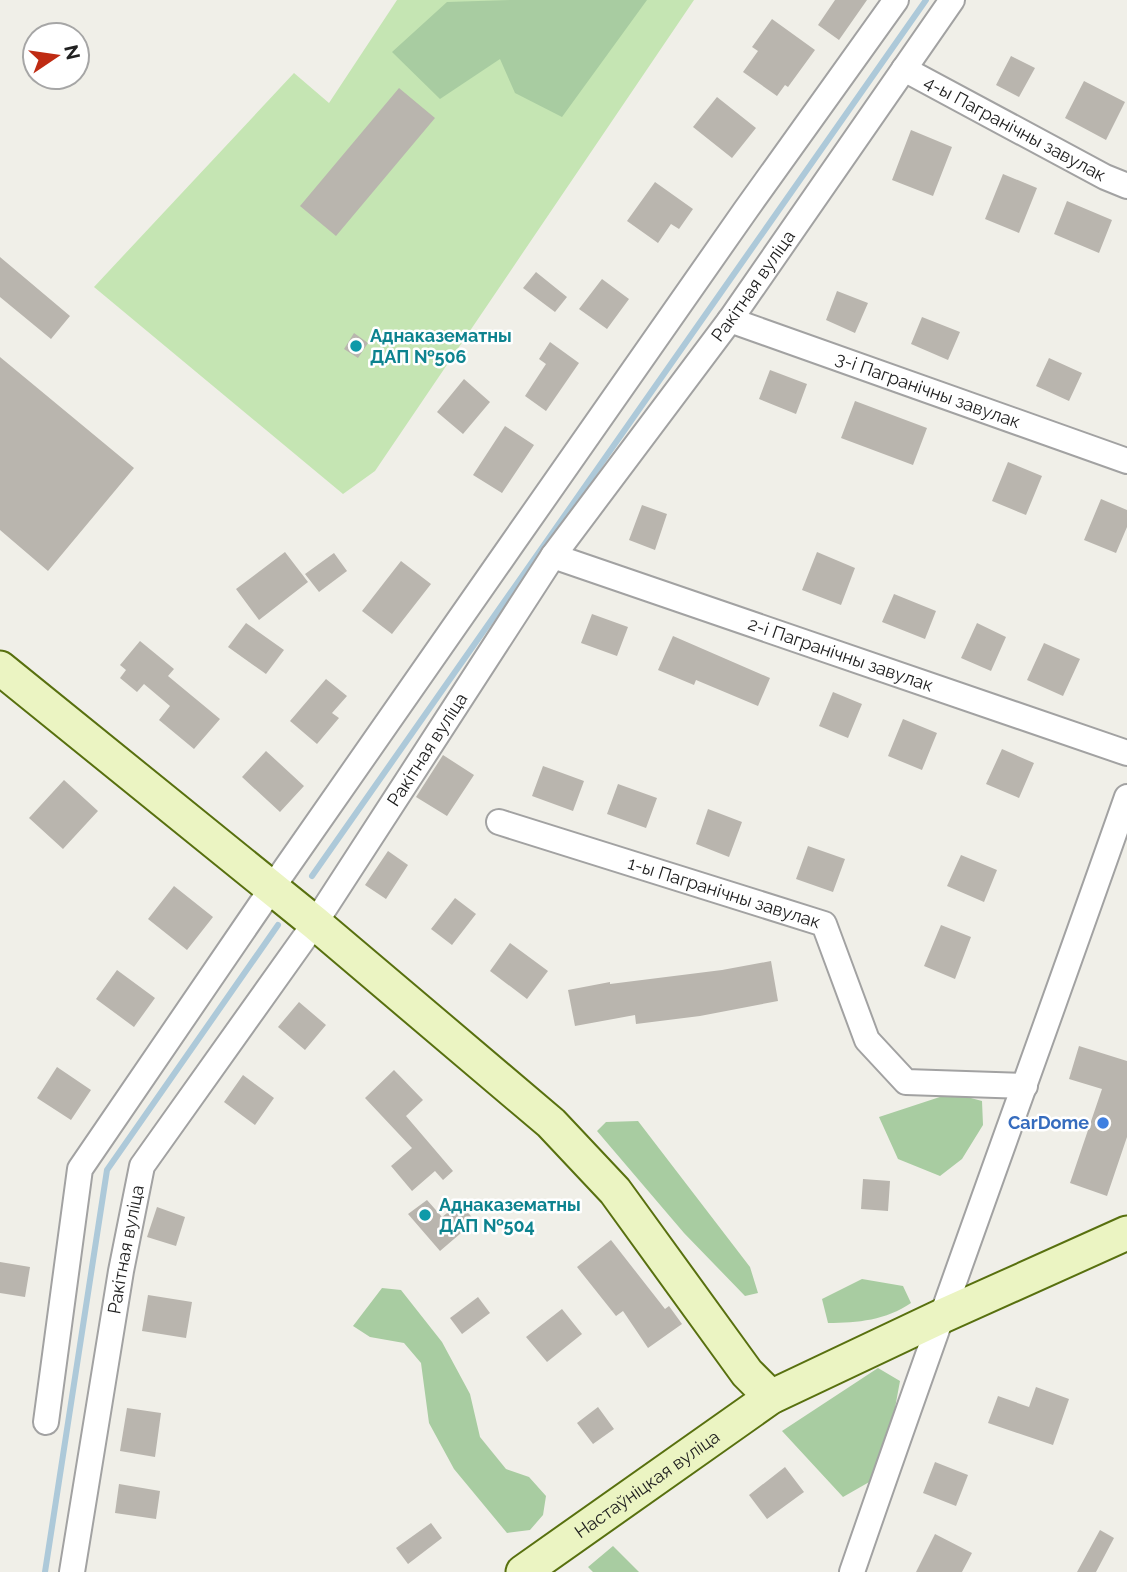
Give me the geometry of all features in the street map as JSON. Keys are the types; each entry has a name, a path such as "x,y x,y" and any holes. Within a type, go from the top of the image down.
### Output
{"street":[{"path":"46,1422 80,1169 272,888 745,211 896,0"},
{"name":"Ракітная вуліца","path":"72,1572 121,1272 142,1166 315,923 553,556 730,320 952,0"},
{"name":"4-ы Пагранічны завулак","path":"904,69 1105,177 1127,186"},
{"name":"3-і Пагранічны завулак","path":"730,320 1127,461"},
{"name":"2-і Пагранічны завулак","path":"553,556 1127,753"},
{"path":"0,668 315,923 560,1133 615,1191 747,1373 771,1396"},
{"path":"852,1572 940,1317 1127,797"},
{"name":"1-ы Пагранічны завулак","path":"499,822 824,924 867,1040 906,1082 1025,1086"},
{"path":"940,1317 1127,1233"},
{"name":"Настаўніцкая вуліца","path":"540,1567 771,1396 940,1317"}],"green space":[{"path":"397,0 694,0 375,471 343,494 94,287 294,73 329,103"},
{"path":"647,0 562,117 515,93 500,59 440,99 392,52 447,2"},
{"path":"952,1093 982,1101 983,1125 962,1159 940,1176 898,1159 879,1117"},
{"path":"638,1121 750,1267 758,1293 745,1296 684,1233 597,1131 606,1122"},
{"path":"862,1279 903,1286 911,1303 892,1313 871,1319 828,1323 822,1299"},
{"path":"382,1288 401,1290 442,1342 470,1394 480,1437 506,1469 529,1477 546,1496 543,1515 530,1530 507,1533 454,1469 429,1423 421,1363 404,1343 370,1337 353,1326"},
{"path":"878,1368 900,1381 895,1408 871,1481 843,1497 782,1431"},
{"path":"613,1546 639,1572 593,1572 588,1567"}],"building":[{"path":"835,0 867,0 839,40 818,25"},
{"path":"772,19 815,50 788,87 785,85 777,96 743,72 758,51 752,47"},
{"path":"1011,56 1035,68 1019,97 996,85"},
{"path":"1084,81 1125,102 1106,140 1065,118"},
{"path":"399,88 435,118 336,236 300,206"},
{"path":"717,97 756,128 732,158 693,127"},
{"path":"911,130 952,147 933,196 892,180"},
{"path":"1003,174 1037,188 1019,233 985,219"},
{"path":"655,182 693,209 679,229 671,224 658,243 627,221"},
{"path":"1067,201 1112,220 1099,253 1054,234"},
{"path":"0,257 70,316 51,339 0,297"},
{"path":"536,272 567,297 555,312 523,288"},
{"path":"602,279 629,299 607,329 579,309"},
{"path":"837,291 868,303 855,333 826,320"},
{"path":"922,317 960,332 948,360 911,344"},
{"name":"Аднаказематны ДАП №506","path":"354,333 368,343 358,358 344,349"},
{"path":"550,342 579,363 546,411 525,396 546,364 539,359"},
{"path":"0,357 134,468 48,571 0,530"},
{"path":"1049,358 1082,373 1069,401 1036,386"},
{"path":"770,370 807,384 796,414 759,399"},
{"path":"464,379 490,402 463,434 437,412"},
{"path":"855,401 927,428 913,465 841,438"},
{"path":"505,426 534,445 502,493 473,475"},
{"path":"1008,462 1042,476 1026,515 992,501"},
{"path":"1101,499 1127,510 1127,527 1116,553 1084,540"},
{"path":"642,505 667,514 655,550 629,540"},
{"path":"285,552 308,582 259,620 236,589"},
{"path":"817,552 855,568 841,605 802,590"},
{"path":"334,553 347,571 319,592 305,574"},
{"path":"401,561 431,584 392,634 362,611"},
{"path":"894,594 936,611 925,639 882,622"},
{"path":"592,614 628,627 617,656 581,643"},
{"path":"246,623 284,650 266,674 228,647"},
{"path":"977,623 1006,637 991,671 961,658"},
{"path":"673,636 770,678 758,706 696,680 694,685 658,670"},
{"path":"140,641 174,669 168,676 220,719 194,749 159,720 170,706 144,684 137,692 120,678 126,670 120,665"},
{"path":"1044,643 1080,659 1063,696 1027,680"},
{"path":"326,679 347,696 332,713 339,718 317,744 290,721"},
{"path":"833,692 862,704 848,738 819,726"},
{"path":"903,719 937,733 922,770 888,756"},
{"path":"1002,749 1034,763 1019,798 986,784"},
{"path":"266,751 304,786 280,812 242,777"},
{"path":"443,755 474,775 447,816 416,797"},
{"path":"543,766 584,781 573,811 532,796"},
{"path":"64,780 98,811 63,849 29,818"},
{"path":"618,784 657,798 646,828 607,814"},
{"path":"708,809 742,822 729,857 696,844"},
{"path":"808,846 845,859 833,892 796,879"},
{"path":"388,851 408,865 386,899 365,885"},
{"path":"961,855 997,870 984,902 947,886"},
{"path":"174,886 213,917 187,950 148,919"},
{"path":"455,898 476,914 452,945 431,929"},
{"path":"941,925 971,937 955,979 924,966"},
{"path":"510,943 548,971 527,999 490,971"},
{"path":"771,961 778,1001 700,1016 636,1024 635,1015 575,1026 568,990"},
{"path":"117,970 155,998 134,1027 96,999"},
{"path":"299,1002 326,1025 305,1050 278,1027"},
{"path":"1079,1046 1127,1061 1127,1137 1107,1196 1070,1183 1102,1089 1069,1079"},
{"path":"57,1067 91,1090 71,1120 37,1098"},
{"path":"394,1070 423,1100 406,1116 453,1171 443,1180 435,1171 412,1191 391,1166 412,1148 365,1098"},
{"path":"243,1075 274,1098 255,1125 224,1102"},
{"path":"863,1179 890,1181 888,1211 861,1209"},
{"path":"427,1200 442,1217 460,1203 475,1221 440,1251 408,1214"},
{"path":"157,1207 185,1217 176,1246 147,1237"},
{"path":"611,1240 665,1309 669,1306 682,1324 648,1348 623,1311 616,1316 577,1267"},
{"path":"0,1262 30,1267 25,1297 0,1293"},
{"path":"148,1295 192,1302 186,1338 142,1331"},
{"path":"478,1297 490,1313 462,1334 450,1318"},
{"path":"562,1309 582,1334 547,1362 526,1337"},
{"path":"1036,1387 1069,1399 1053,1445 988,1423 998,1396 1029,1407"},
{"path":"598,1407 614,1429 593,1444 577,1423"},
{"path":"127,1408 161,1413 155,1457 120,1451"},
{"path":"935,1462 968,1475 956,1506 923,1493"},
{"path":"785,1467 804,1492 767,1519 749,1495"},
{"path":"119,1484 160,1491 156,1519 115,1513"},
{"path":"431,1523 442,1538 408,1564 396,1548"},
{"path":"1100,1530 1114,1538 1096,1572 1077,1572"},
{"path":"935,1534 972,1553 962,1572 916,1572"}],"waterway":[{"path":"312,876 926,0"},
{"path":"45,1572 107,1170 278,925"}],"place":[{"name":"Аднаказематны ДАП №506","path":"356,346"},
{"name":"CarDome","path":"1103,1123"},
{"name":"Аднаказематны ДАП №504","path":"425,1215"}]}
